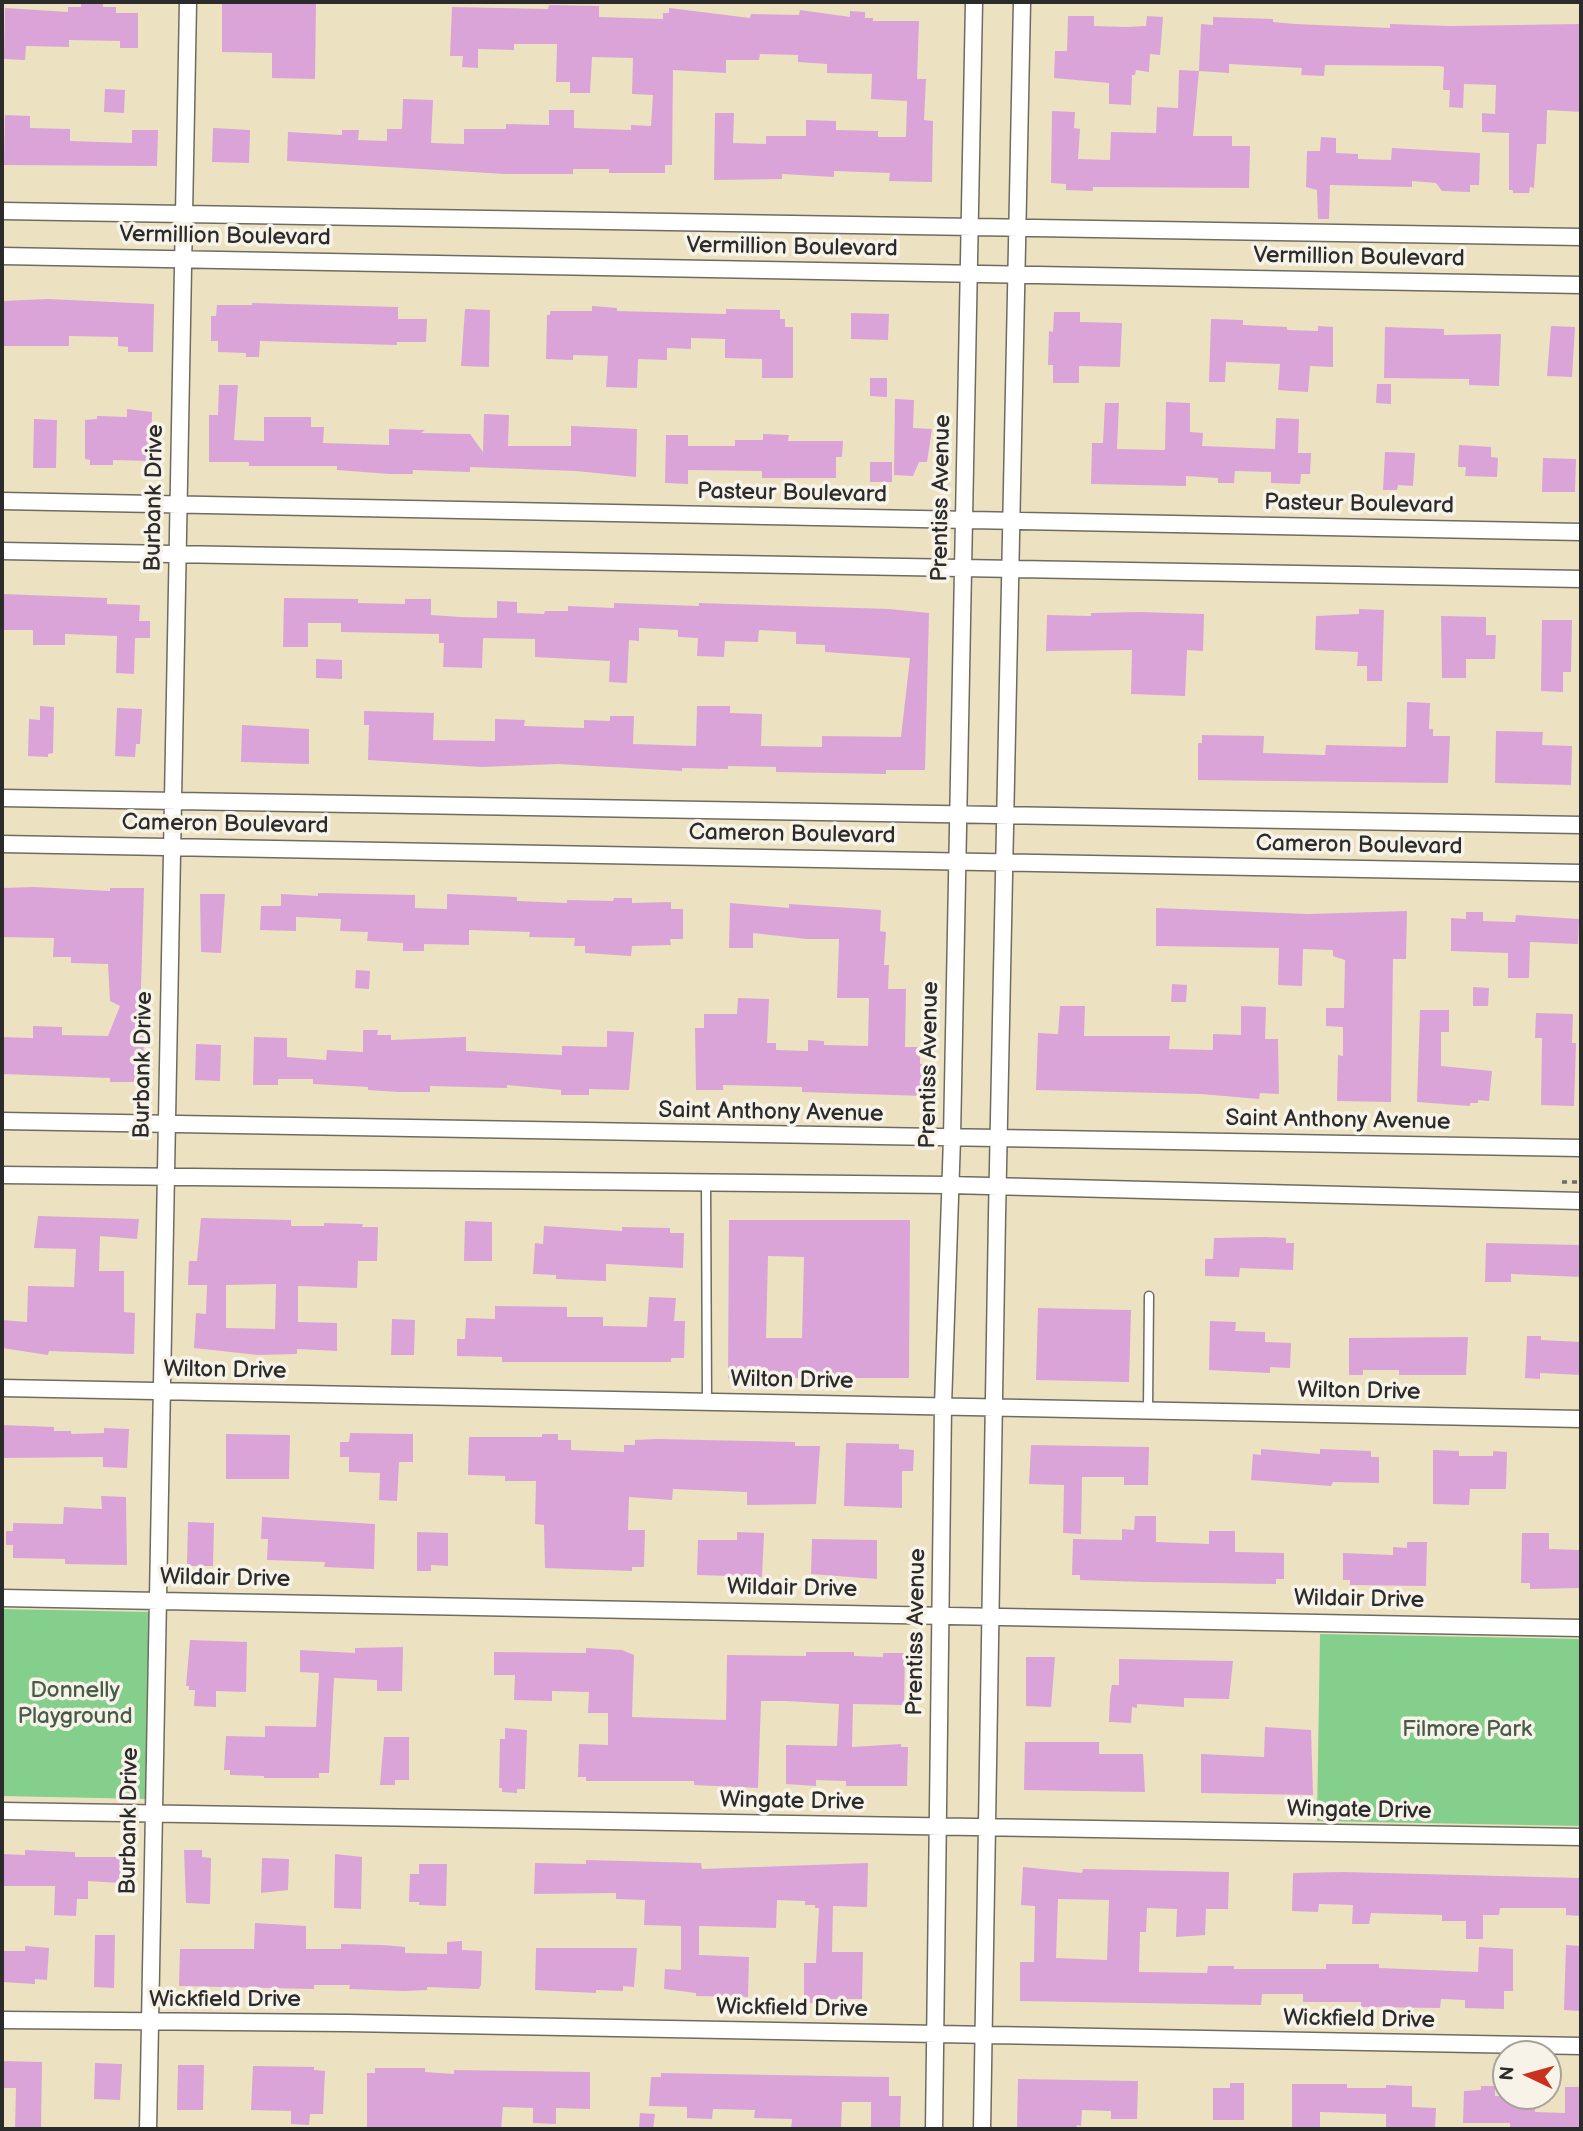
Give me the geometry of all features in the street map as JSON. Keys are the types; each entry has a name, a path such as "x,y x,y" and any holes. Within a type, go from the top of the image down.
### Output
{"street":[{"name":"Burbank Drive","path":"148,2129 188,2"},
{"name":"Prentiss Avenue","path":"934,2129 943,1406 952,1138 974,2"},
{"path":"982,2129 989,1827 997,1187 1023,2"},
{"name":"Vermillion Boulevard","path":"2,211 1581,237"},
{"name":"Vermillion Boulevard","path":"2,256 1581,285"},
{"name":"Pasteur Boulevard","path":"2,501 1581,532"},
{"path":"2,551 1581,579"},
{"name":"Cameron Boulevard","path":"2,798 1581,825"},
{"name":"Cameron Boulevard","path":"2,844 1581,873"},
{"name":"Saint Anthony Avenue","path":"2,1121 1581,1148"},
{"path":"2,1175 949,1185 1581,1201"},
{"name":"Wilton Drive","path":"2,1388 1581,1419"},
{"name":"Wildair Drive","path":"2,1598 1581,1628"},
{"name":"Wingate Drive","path":"2,1811 1581,1837"},
{"name":"Wickfield Drive","path":"2,2020 348,2023 1581,2046"}],"lane":[{"path":"706,1183 707,1402"},
{"path":"1148,1410 1149,1296"}],"green space":[{"name":"Donnelly Playground","path":"2,1609 150,1612 147,1799 2,1796"},
{"name":"Filmore Park","path":"1320,1634 1581,1639 1581,1826 1317,1821"}],"building":[{"path":"81,2 103,2 103,7 116,7 116,13 138,13 138,48 120,48 120,41 69,40 69,47 26,46 25,60 4,59 5,8 68,12 68,7 81,7"},
{"path":"222,2 316,2 315,79 272,78 272,53 222,52"},
{"path":"549,5 599,6 599,17 663,19 663,13 669,13 669,8 750,18 751,14 799,15 800,10 850,17 850,11 865,12 865,18 873,18 873,21 919,21 917,79 926,79 924,120 933,121 932,182 889,181 890,173 834,171 834,177 782,174 782,179 714,180 715,113 734,113 733,143 766,144 766,136 806,136 806,120 836,121 836,130 878,131 878,137 906,137 907,101 871,99 872,74 827,73 827,64 798,62 798,55 760,54 759,60 726,60 726,73 673,70 672,165 665,165 665,173 609,173 609,169 573,169 573,174 505,174 287,161 288,132 342,135 342,130 359,130 358,140 387,141 387,129 402,129 403,99 433,100 431,143 464,144 464,129 506,129 506,124 549,125 549,110 574,110 574,128 631,130 631,125 651,126 653,95 632,94 633,58 592,57 590,93 570,93 570,82 556,82 557,44 514,44 514,50 478,49 478,68 462,67 463,56 450,56 452,7 548,9"},
{"path":"1068,16 1094,16 1094,26 1126,27 1146,26 1147,16 1163,17 1160,55 1150,54 1149,72 1136,70 1135,75 1132,75 1131,105 1109,104 1109,83 1054,78 1055,51 1067,51"},
{"path":"1213,17 1390,28 1390,24 1581,24 1581,112 1547,110 1546,144 1537,144 1534,188 1530,187 1529,193 1513,193 1513,190 1509,190 1509,133 1482,132 1482,113 1495,114 1496,85 1464,84 1463,108 1449,107 1450,90 1443,90 1444,67 1439,66 1325,65 1324,76 1301,75 1302,68 1229,64 1229,73 1199,71 1201,24 1213,25"},
{"path":"1179,70 1199,71 1193,136 1232,136 1232,146 1250,146 1249,188 1093,187 1093,191 1066,190 1066,184 1051,183 1052,111 1075,112 1074,128 1080,129 1078,159 1110,160 1111,132 1156,133 1157,107 1178,108"},
{"path":"105,89 125,90 124,113 104,112"},
{"path":"5,115 30,116 30,128 70,129 70,141 132,143 132,130 158,130 157,166 4,165"},
{"path":"213,128 250,130 249,163 212,162"},
{"path":"1321,137 1336,138 1336,153 1358,154 1358,159 1391,160 1392,148 1480,153 1479,185 1470,185 1470,192 1442,191 1436,183 1412,181 1412,187 1330,185 1329,219 1318,219 1317,190 1306,187 1307,151 1320,151"},
{"path":"48,299 154,304 153,352 128,352 128,347 118,346 118,337 69,336 69,346 2,346 2,301"},
{"path":"252,303 398,307 398,319 427,319 426,342 397,342 397,345 260,341 259,357 246,357 246,353 218,352 218,341 211,341 211,316 216,316 217,305"},
{"path":"592,306 617,308 617,311 726,314 726,309 780,310 780,319 785,319 785,327 793,327 793,378 762,378 762,359 725,358 725,339 691,338 691,349 667,348 667,360 638,359 637,388 606,387 608,356 573,355 573,360 546,359 547,315 550,315 550,311 592,311"},
{"path":"465,309 490,310 489,367 461,366"},
{"path":"1054,312 1080,312 1080,322 1122,323 1120,367 1079,366 1079,383 1053,383 1053,365 1048,365 1049,331 1053,332"},
{"path":"851,313 889,314 888,340 851,339"},
{"path":"1211,319 1243,320 1243,325 1287,327 1287,330 1318,331 1318,326 1333,327 1333,367 1310,366 1308,392 1278,390 1280,364 1226,362 1225,382 1209,382"},
{"path":"1551,326 1575,327 1572,377 1547,376"},
{"path":"1385,327 1444,329 1444,335 1501,334 1499,386 1469,385 1469,379 1384,378"},
{"path":"870,378 887,378 887,397 870,396"},
{"path":"1377,384 1391,384 1391,404 1376,403"},
{"path":"219,385 238,385 234,440 264,441 264,417 311,417 311,427 324,427 323,443 389,445 389,429 425,430 421,433 470,434 483,452 484,414 509,415 508,446 571,446 571,426 637,429 636,477 576,471 470,467 470,472 413,470 413,474 389,474 337,470 337,466 249,466 249,462 209,462 209,415 218,415"},
{"path":"895,399 914,400 913,428 932,429 927,462 919,462 913,476 894,475"},
{"path":"1166,402 1190,403 1190,432 1203,433 1202,446 1275,449 1276,418 1299,419 1298,453 1311,453 1310,474 1301,474 1300,484 1271,483 1271,472 1235,471 1234,483 1218,483 1218,478 1186,476 1186,486 1091,484 1092,443 1103,443 1105,403 1119,403 1117,449 1165,450"},
{"path":"127,409 152,412 151,461 113,460 113,465 90,465 90,460 85,459 85,420 97,419 97,416 127,417"},
{"path":"34,419 57,420 56,468 33,468"},
{"path":"763,434 789,435 788,441 843,441 842,457 836,457 836,478 762,478 762,471 688,470 688,484 665,483 666,435 688,435 688,446 735,446 735,440 763,440"},
{"path":"1459,445 1491,447 1491,457 1498,458 1497,477 1465,476 1466,467 1458,467"},
{"path":"1385,452 1415,453 1413,486 1398,485 1397,490 1383,490"},
{"path":"1543,458 1576,459 1575,492 1542,492"},
{"path":"870,462 892,462 892,482 870,482"},
{"path":"2,594 107,598 107,604 140,605 139,621 150,621 150,638 135,638 134,674 116,673 117,636 65,634 65,645 33,645 33,630 2,630"},
{"path":"284,598 358,599 358,603 405,604 405,599 431,599 431,615 497,618 497,601 517,602 517,613 544,614 545,611 568,611 568,606 614,608 614,603 889,609 929,613 925,770 886,770 886,774 776,772 776,767 728,766 728,769 682,768 682,771 558,764 482,767 368,760 369,725 364,725 364,711 434,713 433,740 495,741 495,719 525,720 524,726 584,728 584,720 610,721 610,716 634,716 633,744 696,746 697,706 730,706 730,713 762,714 761,746 822,747 822,736 901,737 910,658 825,652 825,645 796,644 796,632 759,630 758,642 725,641 724,657 697,656 698,638 678,637 678,630 639,628 639,641 629,640 627,683 609,682 610,661 535,657 535,639 483,638 482,668 443,667 444,643 439,643 439,634 341,632 341,623 308,623 308,647 283,647"},
{"path":"1359,609 1384,610 1382,681 1367,681 1367,666 1357,666 1358,652 1315,650 1316,616 1359,614"},
{"path":"1091,613 1204,614 1203,651 1187,650 1185,696 1131,694 1132,650 1046,651 1047,615 1091,616"},
{"path":"1441,616 1486,617 1486,635 1496,635 1495,659 1466,659 1466,678 1442,678"},
{"path":"1542,620 1572,620 1571,672 1563,672 1563,692 1541,691"},
{"path":"316,659 342,660 342,679 316,678"},
{"path":"1407,702 1430,703 1429,729 1433,729 1433,736 1450,736 1448,783 1198,780 1198,743 1202,743 1202,735 1264,736 1263,753 1325,755 1326,745 1406,747"},
{"path":"40,706 54,707 53,753 48,754 48,757 28,756 29,719 40,720"},
{"path":"117,708 142,709 140,744 136,744 135,757 115,756"},
{"path":"242,725 309,729 309,764 241,762"},
{"path":"1496,731 1543,732 1542,745 1572,746 1571,785 1495,783"},
{"path":"2,888 110,891 110,888 144,888 140,1021 144,1029 143,1082 110,1082 110,1078 2,1074 2,1037 33,1038 33,1026 62,1027 62,1035 108,1036 120,1006 110,1001 108,964 71,963 71,957 53,957 54,938 2,937"},
{"path":"318,893 415,895 415,908 447,909 447,894 517,897 517,901 567,903 567,900 613,901 614,898 632,898 632,903 671,902 671,909 683,909 683,939 670,939 671,945 632,946 631,956 585,953 585,946 574,946 575,938 529,937 530,932 469,930 469,945 424,944 424,951 403,951 403,943 367,941 368,932 340,931 341,919 296,917 296,931 260,930 261,906 281,906 281,894 318,896"},
{"path":"200,894 225,894 221,953 201,952"},
{"path":"730,903 789,908 789,904 881,910 880,931 886,932 884,965 889,965 888,989 906,989 905,1047 920,1047 920,1064 924,1064 924,1096 802,1092 802,1087 765,1086 723,1085 723,1090 696,1090 695,1028 704,1028 704,1014 737,1014 738,998 769,999 767,1043 776,1043 776,1050 808,1051 808,1040 824,1041 824,1045 868,1046 869,998 837,998 839,939 806,939 753,933 753,948 729,948"},
{"path":"1156,908 1308,914 1407,911 1406,959 1393,959 1391,1102 1337,1101 1338,1055 1343,1056 1343,1027 1326,1026 1326,1008 1344,1008 1345,960 1333,956 1333,950 1303,949 1302,986 1278,985 1279,948 1156,946"},
{"path":"1466,912 1483,912 1483,921 1515,922 1516,915 1579,919 1578,944 1530,942 1529,978 1508,978 1508,953 1451,951 1451,918 1466,919"},
{"path":"356,970 370,971 369,989 355,988"},
{"path":"1172,984 1187,985 1186,1002 1171,1002"},
{"path":"1473,987 1489,988 1488,1006 1473,1006"},
{"path":"1060,1006 1085,1006 1084,1036 1170,1036 1169,1049 1213,1050 1213,1034 1241,1035 1241,1006 1266,1007 1265,1039 1278,1039 1279,1094 1260,1093 1259,1099 1201,1094 1036,1090 1038,1033 1058,1034"},
{"path":"1420,1010 1449,1010 1449,1032 1441,1032 1441,1066 1492,1071 1489,1101 1478,1100 1478,1103 1470,1103 1470,1106 1417,1102"},
{"path":"1536,1013 1573,1014 1572,1043 1576,1043 1574,1106 1541,1105 1542,1038 1535,1038"},
{"path":"363,1030 378,1030 377,1035 391,1035 391,1040 466,1037 466,1051 562,1055 562,1046 607,1047 607,1031 634,1032 629,1090 589,1089 589,1095 561,1095 561,1090 507,1085 507,1088 430,1086 430,1092 399,1092 368,1090 368,1087 313,1084 313,1079 278,1079 278,1085 253,1085 254,1037 287,1038 287,1057 326,1060 327,1050 363,1052"},
{"path":"196,1044 221,1045 220,1081 195,1080"},
{"path":"38,1216 139,1219 137,1239 100,1236 99,1271 124,1271 124,1312 135,1313 134,1354 49,1351 48,1355 2,1348 2,1320 27,1322 28,1286 74,1287 76,1249 34,1248"},
{"path":"201,1218 291,1220 291,1226 324,1226 324,1223 378,1227 377,1261 358,1261 357,1288 298,1286 298,1322 337,1323 337,1351 297,1349 297,1354 258,1355 194,1348 196,1313 206,1314 207,1285 188,1285 189,1261 197,1261","holes":["276,1284 275,1329 226,1328 226,1285"]},
{"path":"729,1220 910,1220 909,1378 728,1378","holes":["768,1256 804,1257 802,1338 766,1338"]},
{"path":"465,1221 492,1222 492,1261 464,1261"},
{"path":"544,1226 622,1231 622,1227 670,1228 670,1233 684,1233 683,1268 606,1264 606,1281 556,1279 556,1275 533,1274 535,1243 543,1244"},
{"path":"1214,1238 1286,1238 1286,1243 1294,1243 1293,1270 1240,1268 1239,1277 1205,1276 1205,1259 1213,1259"},
{"path":"1486,1243 1581,1245 1581,1277 1511,1274 1511,1282 1485,1282"},
{"path":"649,1297 676,1298 674,1321 685,1321 684,1358 671,1358 671,1362 502,1362 502,1357 457,1356 457,1339 465,1339 466,1318 495,1319 495,1306 567,1307 567,1317 603,1317 603,1326 647,1327"},
{"path":"1038,1308 1131,1310 1129,1382 1036,1380"},
{"path":"392,1319 415,1320 414,1355 391,1355"},
{"path":"1210,1321 1236,1322 1235,1331 1265,1332 1265,1342 1291,1343 1290,1368 1270,1367 1270,1373 1209,1370"},
{"path":"1527,1336 1541,1336 1541,1340 1581,1342 1581,1375 1540,1373 1540,1379 1525,1378"},
{"path":"1468,1337 1466,1375 1399,1375 1399,1370 1363,1370 1363,1375 1349,1375 1349,1338"},
{"path":"2,1425 54,1427 54,1431 71,1431 71,1434 104,1433 104,1428 129,1429 127,1468 103,1467 103,1457 2,1458"},
{"path":"350,1433 413,1434 413,1462 399,1462 397,1501 379,1500 380,1473 349,1472 349,1457 340,1457 340,1442 349,1442"},
{"path":"226,1434 290,1435 289,1479 226,1479"},
{"path":"542,1434 558,1434 558,1440 571,1440 571,1450 624,1452 624,1445 635,1445 635,1440 658,1439 795,1442 795,1446 820,1446 816,1504 747,1505 747,1492 673,1489 672,1500 629,1497 628,1530 645,1530 644,1567 632,1567 632,1571 545,1568 544,1525 535,1524 536,1481 505,1481 505,1476 468,1475 469,1437 542,1437"},
{"path":"846,1443 899,1444 899,1449 914,1450 913,1471 902,1471 902,1508 844,1506"},
{"path":"1031,1445 1149,1447 1148,1485 1124,1485 1124,1477 1082,1477 1081,1534 1063,1533 1064,1485 1029,1484"},
{"path":"1261,1449 1320,1454 1320,1449 1371,1451 1371,1457 1379,1457 1379,1483 1333,1482 1331,1486 1251,1480 1253,1454 1261,1455"},
{"path":"1433,1450 1459,1451 1459,1456 1493,1456 1493,1451 1507,1452 1506,1489 1470,1489 1469,1505 1433,1504"},
{"path":"101,1496 126,1497 127,1565 65,1564 65,1559 13,1558 13,1545 6,1545 6,1531 13,1531 13,1523 63,1524 64,1507 102,1509"},
{"path":"1135,1516 1156,1516 1156,1542 1209,1544 1209,1531 1235,1531 1235,1552 1284,1553 1284,1579 1276,1579 1276,1584 1146,1582 1080,1580 1080,1575 1072,1575 1073,1539 1122,1540 1122,1529 1134,1530"},
{"path":"262,1517 375,1524 374,1569 324,1567 325,1562 267,1560 268,1539 261,1539"},
{"path":"188,1522 214,1523 213,1566 187,1566"},
{"path":"417,1532 448,1533 448,1566 431,1565 431,1571 417,1571"},
{"path":"737,1532 764,1533 762,1577 697,1575 698,1540 737,1540"},
{"path":"1522,1533 1549,1533 1549,1549 1581,1550 1581,1588 1530,1589 1530,1583 1521,1583"},
{"path":"812,1539 877,1540 877,1579 811,1574"},
{"path":"1407,1542 1427,1542 1426,1586 1350,1585 1350,1580 1343,1580 1343,1553 1393,1555 1393,1547 1407,1548"},
{"path":"190,1640 247,1642 246,1692 216,1691 216,1707 194,1706 195,1690 189,1690 189,1686 186,1686"},
{"path":"403,1647 402,1691 377,1691 377,1680 334,1678 329,1773 319,1773 319,1778 264,1778 230,1775 230,1770 224,1770 226,1736 265,1737 265,1726 316,1727 319,1673 300,1672 300,1650 355,1653 355,1648"},
{"path":"586,1648 622,1650 634,1655 632,1717 726,1720 727,1655 806,1656 806,1652 854,1652 854,1656 883,1657 883,1653 905,1653 904,1705 853,1704 852,1747 901,1744 901,1747 908,1747 907,1786 846,1786 846,1781 816,1780 816,1786 786,1784 786,1745 837,1746 839,1704 786,1701 761,1701 758,1788 694,1785 694,1781 586,1781 586,1777 578,1777 579,1744 608,1745 608,1713 588,1713 589,1692 552,1691 552,1701 514,1700 515,1675 494,1675 494,1652 586,1653"},
{"path":"1026,1657 1055,1657 1051,1707 1026,1706"},
{"path":"1119,1659 1233,1661 1229,1699 1184,1698 1184,1707 1137,1704 1137,1708 1132,1707 1131,1723 1109,1722 1112,1685 1119,1685"},
{"path":"1265,1727 1311,1730 1313,1795 1201,1793 1201,1754 1264,1757"},
{"path":"505,1728 527,1730 525,1789 517,1789 517,1793 502,1792 502,1788 499,1788 500,1739 505,1739"},
{"path":"384,1737 409,1737 409,1780 395,1780 395,1785 380,1785"},
{"path":"1025,1742 1099,1742 1099,1754 1143,1754 1145,1792 1024,1790"},
{"path":"25,1850 75,1852 75,1857 121,1857 120,1883 88,1881 88,1899 77,1899 76,1916 54,1915 55,1886 2,1886 2,1854 25,1855"},
{"path":"184,1850 202,1850 202,1857 211,1858 210,1904 186,1903"},
{"path":"335,1854 362,1857 361,1909 334,1908"},
{"path":"262,1858 289,1859 288,1890 261,1893"},
{"path":"586,1860 701,1863 702,1869 868,1863 867,1907 833,1906 832,1952 863,1952 862,1999 827,1999 827,2003 804,2003 804,1963 816,1963 819,1908 805,1905 805,1901 777,1900 776,1928 699,1926 699,1955 749,1957 748,1997 696,1996 696,1993 664,1989 665,1969 681,1970 681,1926 644,1925 645,1900 616,1899 616,1893 534,1894 535,1863 586,1864"},
{"path":"419,1864 447,1864 446,1906 409,1902 410,1874 419,1874"},
{"path":"1023,1867 1082,1873 1083,1869 1229,1872 1228,1909 1206,1909 1205,1935 1176,1937 1177,1909 1147,1908 1146,1932 1140,1932 1139,1972 1207,1973 1208,1966 1234,1966 1234,1969 1326,1969 1326,1964 1379,1964 1379,1968 1478,1972 1479,1947 1513,1949 1513,1991 1504,1991 1504,2009 1465,2008 1465,2000 1441,1999 1440,2008 1361,2007 1361,2002 1303,2002 1303,1994 1262,1994 1261,2005 1020,2001 1020,1962 1034,1962 1035,1906 1021,1905","holes":["1058,1899 1109,1900 1107,1960 1056,1958"]},
{"path":"1293,1873 1581,1878 1581,1916 1566,1915 1566,1908 1500,1908 1499,1915 1483,1915 1483,1939 1466,1939 1466,1921 1442,1921 1442,1915 1371,1913 1369,1924 1352,1924 1353,1905 1319,1904 1318,1912 1292,1911"},
{"path":"255,1923 306,1926 306,1949 341,1949 341,1944 383,1945 405,1947 405,1953 447,1954 447,1942 462,1941 462,1950 482,1951 481,1985 479,1989 427,1987 427,1990 404,1991 349,1989 350,1985 314,1985 314,1989 179,1986 180,1949 254,1949"},
{"path":"95,1935 115,1935 114,1988 94,1987"},
{"path":"1566,1945 1581,1946 1581,2011 1564,2010"},
{"path":"25,1946 49,1948 47,1980 35,1979 35,1984 2,1982 2,1951 25,1951"},
{"path":"536,1948 637,1948 634,1987 623,1986 623,1991 596,1990 596,1993 535,1990"},
{"path":"2,2061 42,2062 41,2129 15,2129 16,2088 2,2088"},
{"path":"95,2063 122,2064 120,2100 94,2099"},
{"path":"178,2065 204,2065 203,2110 177,2110"},
{"path":"253,2066 314,2067 314,2070 325,2071 323,2114 310,2114 309,2125 291,2124 291,2111 251,2110"},
{"path":"375,2068 425,2068 425,2072 454,2074 454,2070 590,2072 590,2109 556,2108 556,2124 533,2123 533,2108 503,2107 501,2129 367,2129 367,2073 375,2073"},
{"path":"661,2073 889,2077 889,2096 901,2096 900,2129 871,2129 871,2102 842,2102 841,2129 791,2129 792,2119 754,2118 755,2110 713,2109 712,2119 687,2118 687,2107 649,2106 651,2077 661,2077"},
{"path":"1018,2079 1138,2081 1137,2119 1111,2119 1111,2111 1082,2110 1081,2126 1077,2125 1076,2129 1017,2127"},
{"path":"1230,2083 1244,2083 1244,2120 1213,2120 1213,2088 1230,2088"},
{"path":"1292,2084 1347,2084 1347,2088 1412,2086 1412,2107 1436,2108 1435,2129 1386,2129 1386,2114 1320,2112 1320,2129 1292,2129"},
{"path":"1481,2086 1492,2086 1492,2110 1565,2113 1565,2087 1581,2087 1581,2129 1510,2129 1510,2123 1463,2123 1464,2091 1481,2090"},
{"path":"640,2113 655,2114 653,2129 639,2129"}]}
